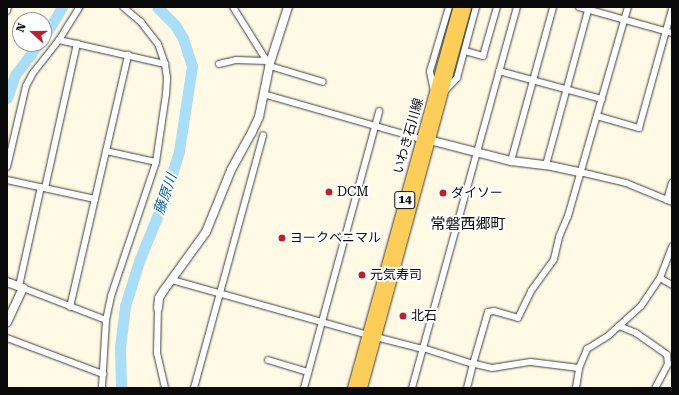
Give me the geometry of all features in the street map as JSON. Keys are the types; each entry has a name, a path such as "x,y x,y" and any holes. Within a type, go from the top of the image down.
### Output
{"main road":[{"name":"いわき石川線","path":"353,388 372,335 438,94 459,9"},
{"name":"いわき石川線","path":"362,388 372,335"}],"street":[{"path":"7,11 8,7"},
{"path":"7,167 26,86 33,73 59,40 80,7"},
{"path":"102,388 106,320 111,296 156,162 167,78 165,64 158,44 150,32 123,7"},
{"path":"233,7 269,64"},
{"path":"165,388 157,353 159,298 206,232 231,170 252,132 259,116 269,64 288,7"},
{"path":"438,94 457,78 476,7"},
{"path":"465,51 484,56 497,7"},
{"path":"412,388 517,7"},
{"path":"511,161 553,7"},
{"path":"579,7 588,8 624,20 669,32"},
{"path":"467,388 476,364 491,312 518,318 531,291 554,259 628,7"},
{"path":"546,165 588,8"},
{"path":"597,116 639,128 669,32 672,9"},
{"path":"59,40 165,64"},
{"path":"7,323 21,287 78,44"},
{"path":"70,307 128,55"},
{"path":"219,64 236,60 269,64 323,82"},
{"path":"499,71 602,99"},
{"path":"263,94 375,127 477,153 511,161 546,165 626,182 670,201 672,183"},
{"path":"304,388 379,111"},
{"path":"194,388 263,135"},
{"path":"106,151 156,162"},
{"path":"7,180 95,199"},
{"path":"576,388 579,368 587,349 619,326 641,306 660,278 672,246"},
{"path":"660,278 672,286"},
{"path":"172,280 492,368 531,362 579,368"},
{"path":"7,282 106,320"},
{"path":"619,326 636,332 667,355 669,360 668,364 654,388"},
{"path":"7,338 103,374"},
{"path":"268,360 308,372"}],"waterway":[{"path":"52,24 62,7"},
{"name":"藤原川","path":"121,388 120,347 125,306 139,261 165,197 179,151 192,66 183,38 175,25 157,7"},
{"path":"7,98 15,75 32,52"}],"place":[{"name":"DCM","path":"329,192"},
{"name":"ダイソー","path":"443,193"},
{"name":"ヨークベニマル","path":"282,238"},
{"name":"元気寿司","path":"362,275"},
{"name":"北石","path":"403,316"}],"district":[{"name":"常磐西郷町","path":"468,225"}]}
